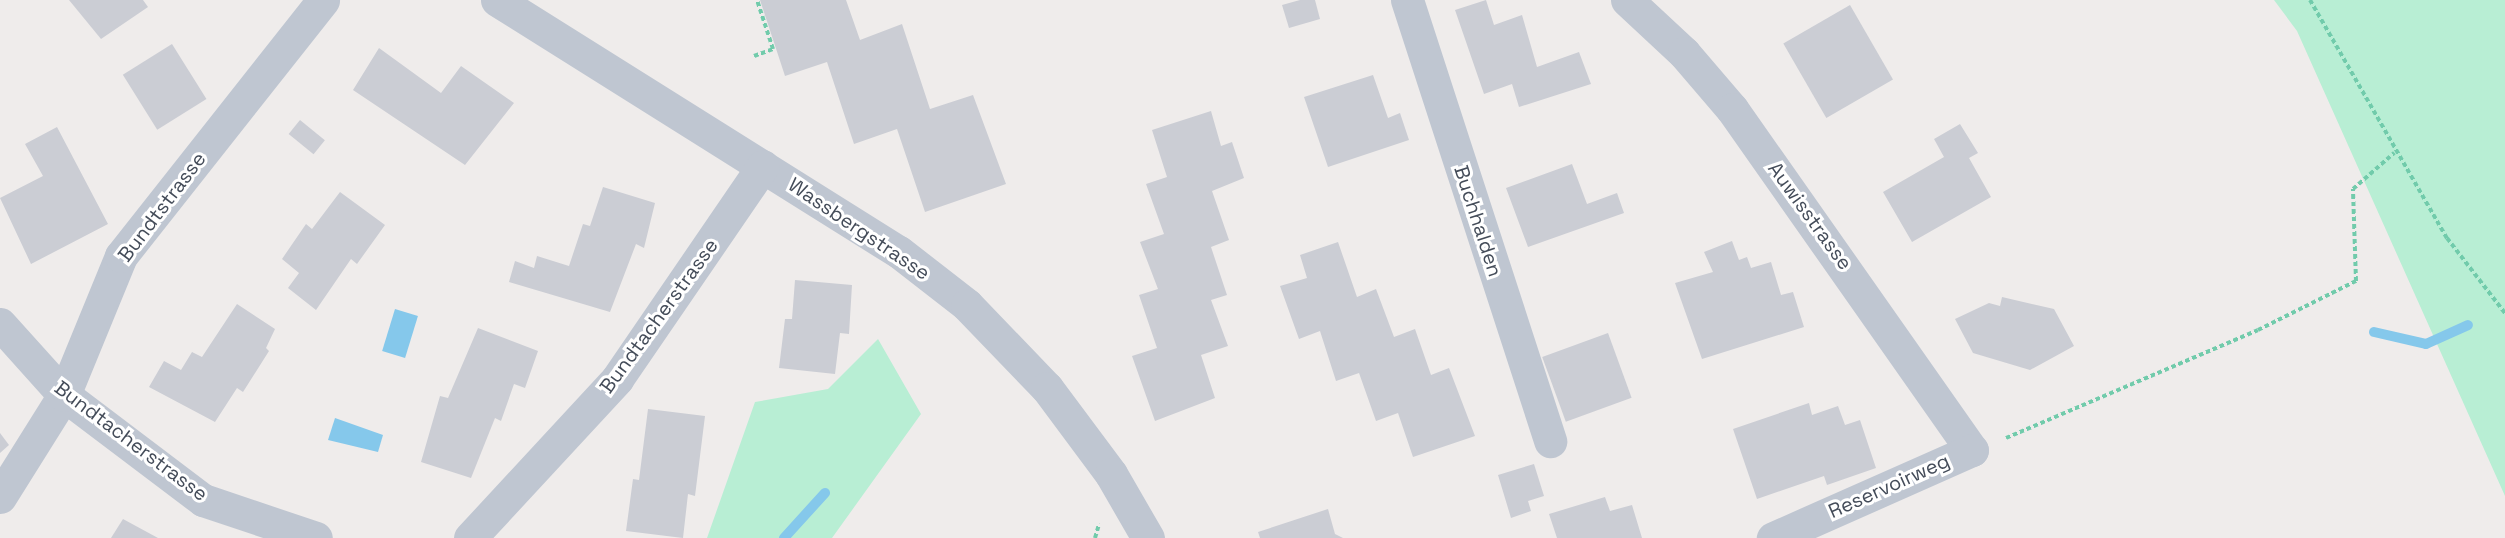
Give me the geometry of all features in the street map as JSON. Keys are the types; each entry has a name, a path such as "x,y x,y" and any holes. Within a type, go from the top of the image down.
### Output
{"street":[{"name":"Bundtstrasse","path":"0,498 64,395 121,256 323,0"},
{"name":"Wassbergstrasse","path":"497,0 899,252 967,305 1047,388 1112,474 1148,538"},
{"name":"Buchhalden","path":"1407,0 1550,441"},
{"name":"Auwisstrasse","path":"1627,0 1684,53 1732,109 1972,450"},
{"name":"Bundtacherstrasse","path":"470,538 617,379 764,166"},
{"name":"Bundtacherstrasse","path":"0,324 64,395 203,500 316,538"},
{"name":"Reservoirweg","path":"1773,538 1972,450"}],"path":[{"path":"754,56 773,49 757,0"},
{"path":"2310,0 2394,153 2446,238 2505,313"},
{"path":"2011,437 2258,330 2356,280 2353,189 2394,153"}],"green space":[{"path":"2274,0 2505,0 2505,496 2297,31"},
{"path":"878,339 921,414 832,538 707,538 755,402 828,389"}],"water":[{"path":"395,309 418,316 405,358 382,351"},
{"path":"335,418 383,435 378,452 328,440"}],"building":[{"path":"69,0 143,0 148,7 101,39"},
{"path":"760,0 846,0 860,40 902,24 930,109 973,95 1006,184 925,212 897,129 854,144 827,62 785,76"},
{"path":"1300,0 1315,0 1320,19 1289,28 1282,5"},
{"path":"1486,0 1494,25 1522,15 1537,67 1579,52 1591,84 1519,107 1512,84 1484,94 1455,10"},
{"path":"1850,5 1893,79 1826,118 1783,44"},
{"path":"172,44 206,99 157,130 123,75"},
{"path":"379,48 441,93 461,66 514,103 465,165 353,90"},
{"path":"1373,75 1388,118 1400,113 1409,140 1328,167 1304,97"},
{"path":"1211,111 1221,146 1232,142 1244,178 1212,191 1229,240 1211,247 1227,295 1211,300 1228,346 1201,355 1215,398 1155,421 1132,356 1157,348 1139,295 1158,289 1140,242 1164,234 1146,184 1167,177 1152,130"},
{"path":"300,120 325,140 314,154 289,134"},
{"path":"1960,124 1978,153 1969,158 1991,197 1912,242 1883,192 1944,157 1934,139"},
{"path":"57,127 108,224 31,264 0,198 43,176 25,144"},
{"path":"1572,164 1587,204 1617,193 1624,213 1528,247 1506,188"},
{"path":"603,187 655,203 644,248 636,244 610,312 509,282 515,261 534,268 537,256 569,266 583,224 590,226"},
{"path":"340,192 385,225 357,264 351,259 316,310 288,288 299,273 282,259 306,224 312,229"},
{"path":"1732,241 1739,260 1747,257 1751,268 1771,262 1781,295 1793,292 1804,327 1702,359 1675,283 1713,272 1704,252"},
{"path":"1338,242 1357,297 1376,289 1394,337 1415,329 1431,375 1449,368 1475,436 1413,457 1398,413 1376,421 1359,373 1336,381 1320,331 1299,339 1280,286 1307,278 1300,255"},
{"path":"795,280 852,285 849,334 840,333 835,374 779,368 785,319 792,319"},
{"path":"2002,297 2054,309 2074,346 2030,370 1973,353 1955,319 1989,303 2000,306"},
{"path":"237,304 275,329 266,348 269,351 243,392 237,388 215,422 149,387 164,361 181,370 192,352 202,357"},
{"path":"478,328 538,351 525,388 514,384 501,421 495,418 471,478 421,462 440,396 448,398"},
{"path":"1608,333 1632,398 1566,422 1542,357"},
{"path":"1809,403 1812,415 1838,406 1845,425 1860,420 1876,468 1827,485 1824,476 1757,499 1733,429"},
{"path":"648,409 705,416 695,496 688,494 683,538 626,531 633,479 639,480"},
{"path":"0,433 9,445 0,453"},
{"path":"1534,464 1544,496 1528,501 1531,511 1511,518 1498,475"},
{"path":"1605,497 1610,511 1632,505 1642,538 1557,538 1549,514"},
{"path":"1328,509 1335,534 1343,538 1260,538 1258,532"},
{"path":"123,519 158,538 111,538"}],"waterway":[{"path":"2374,332 2426,344 2468,325"},
{"path":"784,538 825,493"}]}
